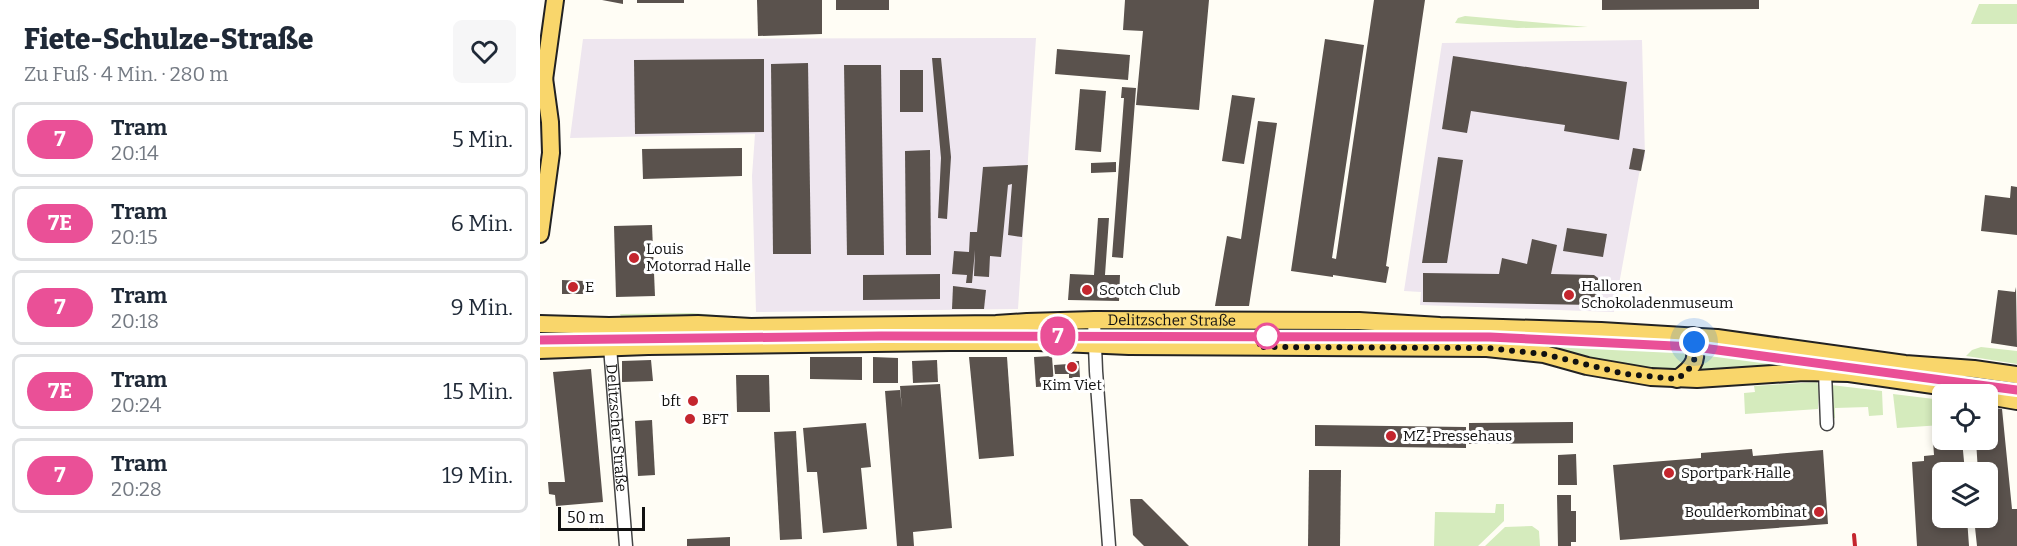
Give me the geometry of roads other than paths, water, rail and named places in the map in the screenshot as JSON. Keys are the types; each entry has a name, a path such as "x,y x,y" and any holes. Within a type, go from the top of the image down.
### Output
{"main road":[{"path":"540,109 555,0"},
{"path":"540,234 551,153 550,122 542,82"},
{"name":"Delitzscher Straße","path":"540,324 609,326 698,324 751,327 996,324 1094,320 1359,321 1692,336 1762,343 1905,364 2017,375"},
{"path":"1677,379 1694,363 1696,355 1692,336"},
{"name":"Delitzscher Straße","path":"540,350 938,342 1487,348 1544,354 1625,374 1677,379 1825,372 1849,373 1932,386"},
{"name":"Delitzscher Straße","path":"1998,397 2017,401"}],"street":[{"path":"1094,320 1109,546"},
{"name":"Delitzscher Straße","path":"610,347 626,546"},
{"path":"1825,372 1827,424"}],"tram line":[{"path":"540,335 1095,331 1505,333 1694,342 2017,385"},
{"name":"7","path":"540,340 881,336 1490,337 1695,347 2017,390"}],"railway":[{"path":"1854,535 1855,546"}],"place":[{"name":"Louis Motorrad Halle","path":"634,258"},
{"name":"E","path":"573,287"},
{"name":"Scotch Club","path":"1087,290"},
{"name":"Halloren Schokoladenmuseum","path":"1569,295"},
{"name":"Kim Viet","path":"1072,367"},
{"name":"bft","path":"693,401"},
{"name":"BFT","path":"690,419"},
{"name":"MZ-Pressehaus","path":"1391,436"},
{"name":"Sportpark Halle","path":"1669,473"},
{"name":"Boulderkombinat","path":"1819,512"}]}
